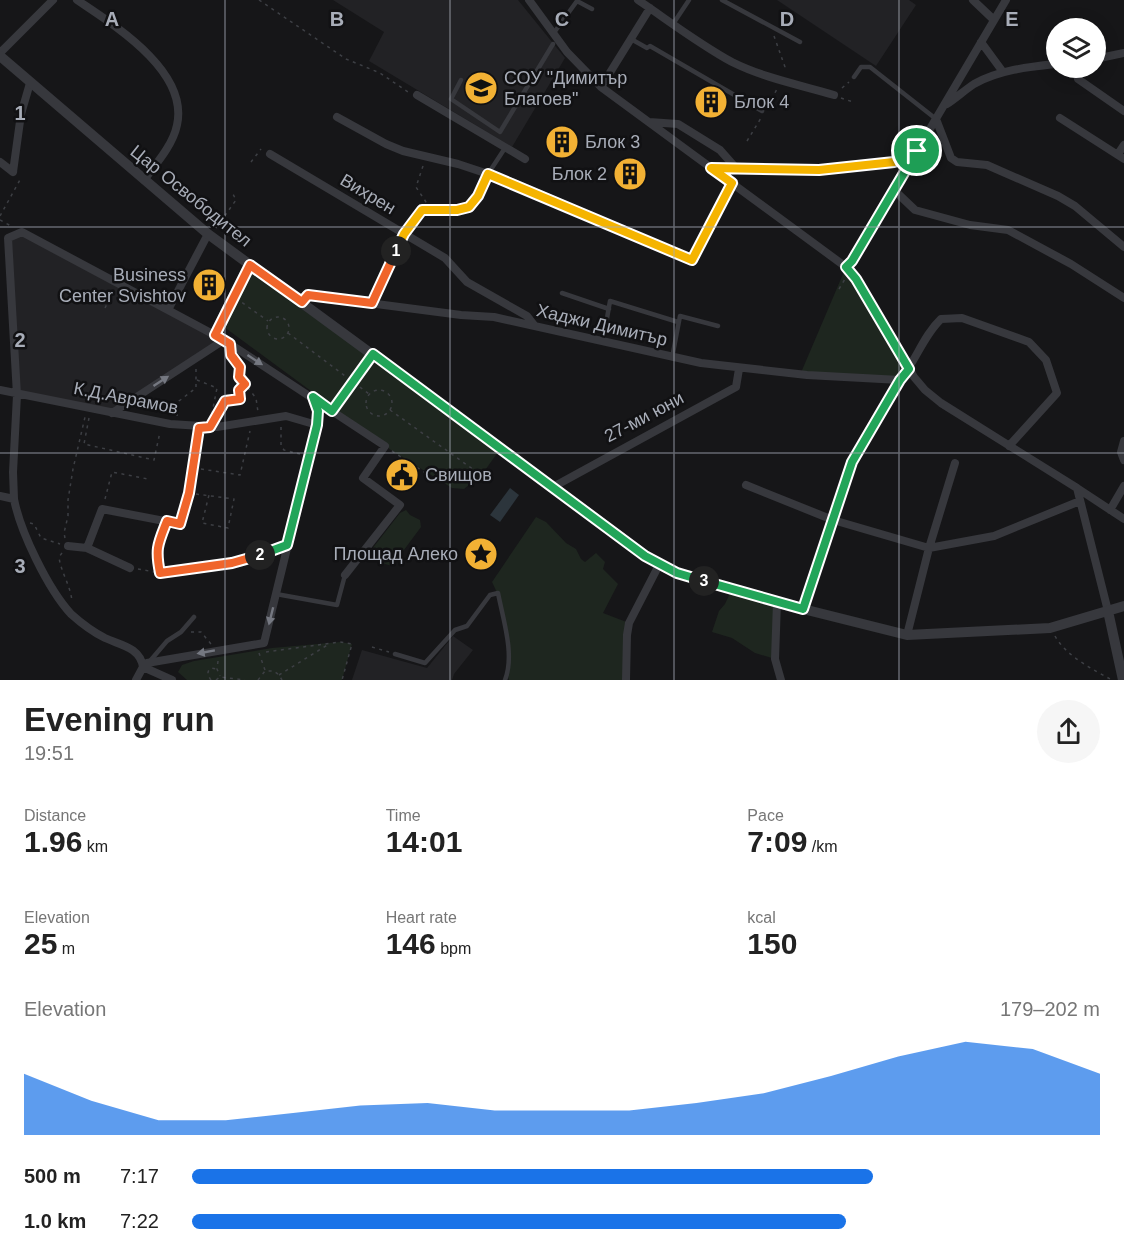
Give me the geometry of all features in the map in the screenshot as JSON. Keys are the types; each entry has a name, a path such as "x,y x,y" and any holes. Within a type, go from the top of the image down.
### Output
{"street":[{"path":"0,55 53,0"},
{"path":"76,0 119,28 147,52 168,80 179,107 177,127 167,148 144,180"},
{"path":"529,0 553,39 601,87 846,267 856,279 909,369 924,390 1124,519"},
{"path":"638,0 733,62 765,76 834,95"},
{"path":"974,0 994,20"},
{"path":"846,267 852,261 1006,0"},
{"path":"601,87 650,8"},
{"path":"981,42 1003,72"},
{"path":"1106,56 1124,53"},
{"name":"Цар Освободител","path":"0,55 144,180 212,232 250,265 659,565 677,573 777,602 907,635 1050,628 1124,606"},
{"path":"942,108 972,85 1003,72 1046,65"},
{"path":"1078,78 1124,111"},
{"path":"0,162 13,172 21,114 30,83"},
{"path":"417,95 525,159"},
{"path":"337,117 386,144 488,174 692,260 732,183"},
{"path":"1060,118 1121,157 1124,145"},
{"path":"936,119 951,158 957,162 987,165 1058,196 1075,206 1124,248"},
{"path":"649,122 678,124 720,150 735,167"},
{"path":"711,168 819,170 894,162 917,151"},
{"name":"Вихрен","path":"267,153 445,258 467,282 526,316 534,325"},
{"path":"894,190 915,210 970,225 1008,230 1071,264 1124,298"},
{"path":"172,680 145,665 132,649 104,637 86,626 69,611 56,593 27,541 18,518 14,499 13,472 17,395 4,237 22,232 215,335 385,446 363,478 400,505 345,575"},
{"path":"168,310 212,232"},
{"name":"Хаджи Димитър","path":"302,302 308,295 494,317 672,358 739,369 900,380"},
{"path":"803,609 852,462 900,380 909,369 931,328 941,319 962,318 1029,342 1046,360 1058,393 1009,446"},
{"path":"112,413 194,360 227,342"},
{"name":"27-ми юни","path":"553,487 736,387 739,369"},
{"name":"К.Д.Аврамов","path":"0,390 199,428 286,416 317,425"},
{"path":"136,680 145,665 264,643 317,425 318,411 313,397"},
{"path":"87,548 102,509 180,524 189,493 199,428"},
{"path":"1124,441 1121,452 1124,460"},
{"path":"907,635 929,548 955,464"},
{"path":"746,485 833,520 929,548 994,536 1080,501"},
{"path":"1110,510 1124,486"},
{"path":"1077,488 1108,611 1121,679"},
{"path":"0,496 14,499"},
{"path":"232,563 287,545"},
{"path":"68,546 87,548 130,568"},
{"path":"626,680 629,623 659,565"},
{"path":"777,602 775,659 781,680"}],"lane":[{"path":"673,24 689,0"},
{"path":"722,0 800,42"},
{"path":"461,80 451,99 500,132 577,1 592,9"},
{"path":"631,39 647,48 650,46 764,112"},
{"path":"854,77 861,68 870,67 936,119"},
{"path":"488,174 505,148"},
{"path":"562,293 609,309"},
{"path":"603,341 610,300 678,322"},
{"path":"672,358 680,316 718,326"},
{"path":"276,594 337,605 345,575"},
{"path":"395,654 425,663 455,630 467,626 490,595 498,593 508,641 505,680"},
{"path":"145,665 167,640 181,632 194,616"}],"path":[{"path":"259,0 346,59 380,73 409,93 417,95"},
{"path":"771,26 785,67 782,76"},
{"path":"573,83 578,75"},
{"path":"853,102 834,95 854,77"},
{"path":"747,141 778,85"},
{"path":"251,162 260,149 267,153"},
{"path":"426,156 416,187 435,211"},
{"path":"0,216 22,178 13,172"},
{"path":"372,303 404,234 422,210 464,210 478,196 488,174"},
{"path":"212,232 236,200 232,192"},
{"path":"0,220 22,232"},
{"path":"215,335 250,265"},
{"path":"839,289 847,277"},
{"path":"105,308 118,283"},
{"path":"230,294 268,322"},
{"path":"278,317 285,320 289,326 288,333 279,339 272,338 267,333 268,322 278,317"},
{"path":"288,333 369,394"},
{"path":"193,468 240,475 256,421 256,398 239,377 240,367 231,355 227,342"},
{"path":"332,411 373,354"},
{"path":"176,425 179,400 196,388 194,360"},
{"path":"197,380 217,388 210,427"},
{"path":"210,427 225,401 240,399 239,390 245,384"},
{"path":"381,390 388,394 392,402 390,410 383,416 371,413 366,406 369,394 381,390"},
{"path":"89,408 84,444 154,460 163,422"},
{"path":"68,546 64,533 68,516 68,500 89,408"},
{"path":"390,410 481,475"},
{"path":"286,416 280,430 281,446 284,450 309,457"},
{"path":"394,452 427,474"},
{"path":"102,509 112,472 148,479"},
{"path":"189,493 209,495 234,499 228,528 202,523 209,495"},
{"path":"18,518 34,524 41,538 68,546"},
{"path":"160,573 156,548 167,521"},
{"path":"68,546 59,557 62,574 72,593 69,611"},
{"path":"130,568 160,573 232,563"},
{"path":"1050,628 1059,643 1090,668 1121,679"},
{"path":"201,632 209,640"},
{"path":"265,671 259,653 340,642 352,644 342,680"},
{"path":"279,675 331,643"},
{"path":"372,647 395,654"},
{"path":"219,659 217,669 220,671 220,677"},
{"path":"211,680 208,677 209,671 212,668 217,669"},
{"path":"265,671 274,671 282,680"},
{"path":"258,680 265,671"},
{"path":"216,680 220,677 245,680"}],"shaded area":[{"name":"СОУ \"Димитър Благоев\"","path":"333,0 518,0 565,58 512,147 369,61 384,32"},
{"path":"777,0 909,0 916,5 876,66"},
{"path":"22,232 224,340 112,413 17,395 8,238"},
{"path":"846,267 909,369 900,380 800,375"},
{"path":"249,272 501,448 483,473 464,489 452,488 391,450 220,324"},
{"path":"510,488 519,495 500,522 490,515"},
{"path":"406,510 420,520 421,527 392,566 365,558 400,513"},
{"path":"536,517 546,522 566,543 576,549 585,562 596,553 605,562 603,569 618,584 603,613 629,623 626,680 509,680 506,627 501,603 492,582"},
{"path":"732,589 777,602 775,659 755,653 732,638 712,632 719,611"},
{"path":"453,636 473,650 454,674 452,680 352,680 362,650 427,668"},
{"path":"340,642 352,644 342,680 187,680 178,672 182,665 194,661 272,648"}],"place":[{"name":"СОУ \"Димитър Благоев\"","path":"481,88"},
{"name":"Блок 4","path":"711,102"},
{"name":"Блок 3","path":"562,142"},
{"name":"Блок 2","path":"630,174"},
{"name":"Business Center Svishtov","path":"209,285"},
{"name":"Свищов","path":"402,475"},
{"name":"Площад Алеко","path":"481,554"}],"route":[{"path":"917,151 852,261 846,267 856,279 909,369 900,380 852,462 803,609 677,573 659,565 373,354 332,411 313,397 318,411 317,425 287,545 232,563 160,573 156,548 167,521 180,524 189,493 199,428 210,427 225,401 240,399 239,390 245,384 239,377 240,367 231,355 230,344 215,335 250,265 302,302 308,295 372,303 404,234 422,210 464,210 478,196 488,174 512,182 692,260 732,183 711,168 819,170 894,162 917,151"}]}
